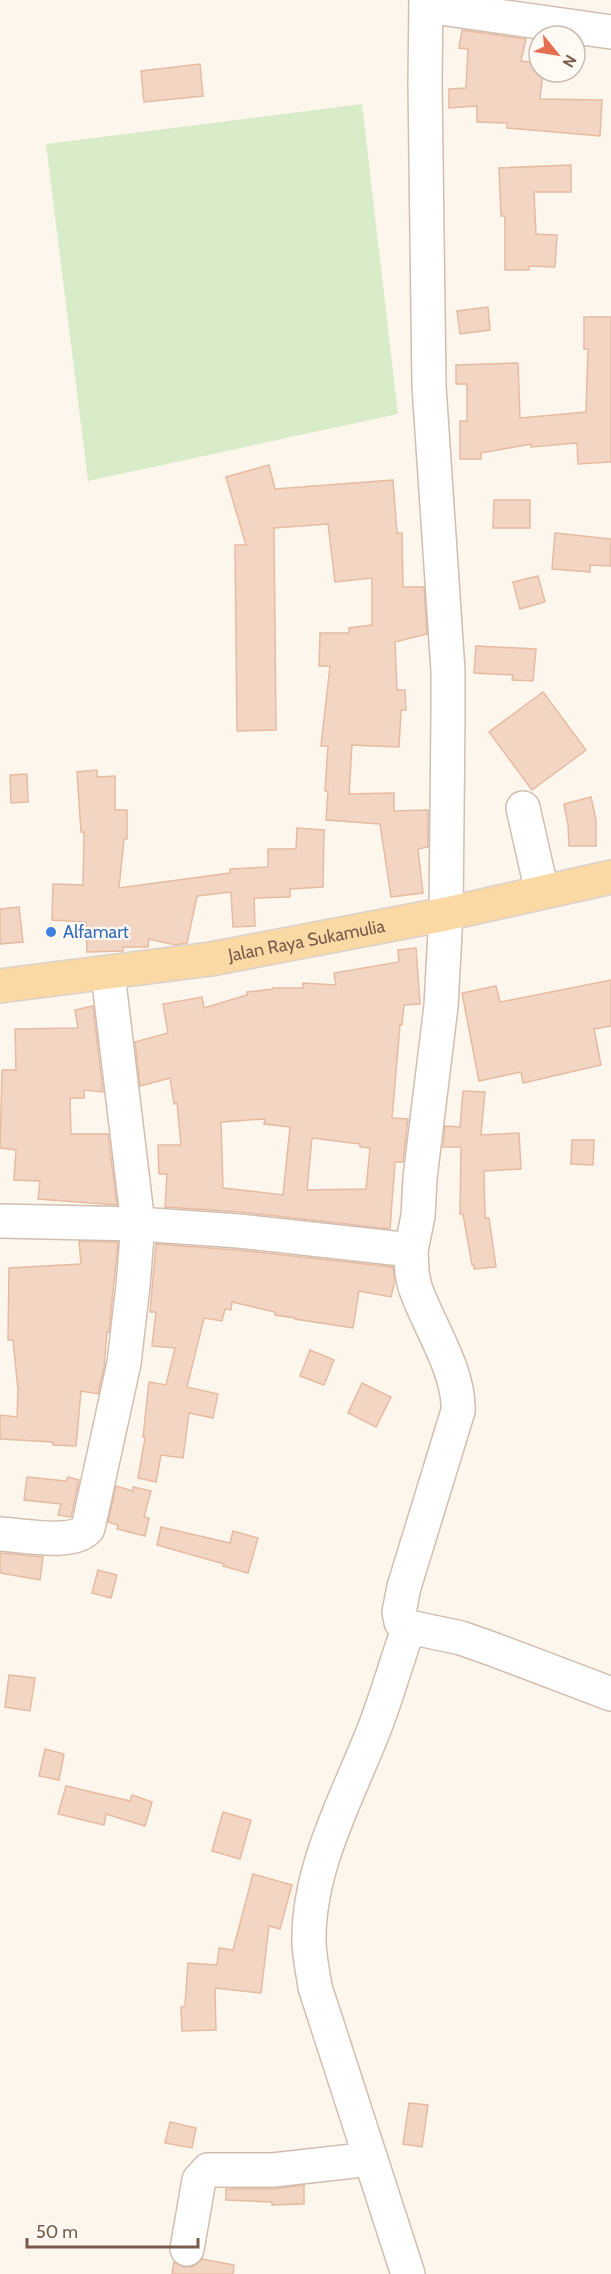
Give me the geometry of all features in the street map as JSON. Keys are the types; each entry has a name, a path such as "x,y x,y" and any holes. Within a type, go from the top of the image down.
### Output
{"main road":[{"name":"Jalan Raya Sukamulia","path":"0,986 108,974 211,959 446,914 611,877"}],"street":[{"path":"610,26 426,3 429,386 448,671 446,914 441,1006 418,1216 411,1250 415,1287 455,1380 459,1397 458,1411 404,1587 399,1612 401,1623 409,1627 472,1642 611,1694"},
{"path":"523,808 542,892"},
{"path":"0,1534 69,1538 84,1534 88,1528 124,1363 134,1286 138,1224 108,974"},
{"path":"0,1221 138,1224 239,1231 411,1250"},
{"path":"408,2274 315,1987 309,1942 310,1922 322,1861 389,1690 409,1627"},
{"path":"187,2248 199,2180 208,2170 273,2170 371,2159"}],"green space":[{"path":"362,104 398,414 88,481 46,144"}],"building":[{"path":"462,30 526,39 521,61 527,62 527,84 542,84 540,99 602,100 600,136 507,128 507,123 477,122 477,106 449,108 449,89 466,88 468,49 459,48"},
{"path":"200,64 203,96 144,102 141,71"},
{"path":"571,165 571,192 534,192 536,234 557,235 555,267 529,266 529,270 505,270 505,216 501,216 499,168"},
{"path":"488,307 490,330 460,334 457,311"},
{"path":"584,317 611,317 611,462 578,464 577,443 531,447 531,444 481,453 481,459 460,459 460,421 467,421 467,384 456,384 456,365 518,363 520,418 586,412 588,349 584,349"},
{"path":"269,465 275,489 393,480 397,533 402,533 403,587 424,587 427,634 395,642 397,690 405,690 406,710 401,710 399,747 352,745 349,794 394,793 394,811 428,810 428,847 418,849 423,893 391,897 380,824 326,820 328,746 321,746 330,666 319,666 320,633 349,633 349,628 372,625 372,578 335,582 328,524 274,528 276,730 237,731 235,545 246,545 226,477"},
{"path":"494,500 530,500 530,528 493,528"},
{"path":"555,533 611,539 610,566 590,565 590,572 552,569"},
{"path":"538,576 545,602 520,609 513,582"},
{"path":"476,646 536,649 533,681 512,680 513,675 474,673"},
{"path":"543,692 586,750 532,790 489,732"},
{"path":"97,770 97,777 115,776 115,810 127,810 127,839 124,839 119,888 230,873 230,869 268,867 268,849 296,849 297,828 324,830 323,887 290,889 290,897 254,898 255,926 233,927 231,892 197,896 187,943 175,945 149,939 148,947 123,947 123,951 87,952 86,922 52,920 53,884 83,885 84,832 81,832 77,772"},
{"path":"27,774 28,802 11,803 10,775"},
{"path":"591,797 596,820 596,846 569,846 564,804"},
{"path":"19,907 23,942 0,944 0,909"},
{"path":"416,948 420,1004 404,1005 402,1025 400,1025 392,1118 408,1119 403,1162 395,1162 390,1229 241,1212 165,1207 167,1174 159,1174 158,1145 181,1145 177,1103 174,1104 170,1078 140,1086 135,1042 168,1033 163,1004 202,997 204,1008 247,995 247,992 273,988 303,988 303,983 336,985 334,973 399,962 398,950","holes":["265,1119 264,1124 290,1127 283,1195 223,1188 221,1122","312,1138 360,1144 360,1147 370,1148 366,1189 307,1190"]},
{"path":"611,980 611,1026 594,1029 601,1065 523,1083 521,1072 479,1081 462,993 496,986 500,1002"},
{"path":"93,1006 103,1092 84,1090 84,1098 70,1098 71,1134 108,1134 117,1205 38,1199 40,1181 14,1180 16,1150 0,1148 2,1070 16,1070 15,1029 78,1028 75,1010"},
{"path":"463,1091 485,1092 481,1135 519,1133 521,1169 484,1171 485,1218 489,1218 496,1267 474,1269 472,1265 463,1214 460,1214 461,1147 443,1147 445,1126 460,1127"},
{"path":"572,1140 594,1140 593,1165 571,1164"},
{"path":"79,1241 118,1242 109,1332 107,1332 104,1368 98,1394 81,1391 76,1446 53,1445 53,1442 0,1439 0,1415 17,1417 18,1390 13,1340 8,1340 9,1268 81,1264"},
{"path":"156,1244 237,1250 393,1267 395,1281 391,1297 359,1291 353,1328 275,1315 275,1312 232,1302 231,1310 225,1309 222,1321 204,1318 187,1387 218,1394 213,1418 189,1413 183,1458 161,1455 156,1482 138,1478 145,1438 143,1437 149,1382 166,1385 175,1348 152,1346 156,1312 150,1312"},
{"path":"310,1350 334,1360 324,1385 300,1376"},
{"path":"362,1383 391,1397 376,1427 348,1413"},
{"path":"27,1477 66,1481 68,1477 79,1480 71,1517 58,1515 61,1504 24,1500"},
{"path":"116,1486 133,1491 133,1487 151,1491 144,1517 149,1518 145,1536 117,1529 118,1525 108,1522"},
{"path":"161,1527 230,1543 233,1531 258,1538 248,1573 157,1545"},
{"path":"0,1553 43,1557 40,1580 0,1573"},
{"path":"98,1570 117,1575 111,1598 92,1593"},
{"path":"9,1675 35,1678 30,1711 5,1707"},
{"path":"45,1749 64,1754 59,1780 39,1776"},
{"path":"66,1786 130,1801 132,1795 152,1802 145,1826 106,1814 104,1825 58,1814"},
{"path":"223,1812 251,1820 240,1859 212,1851"},
{"path":"253,1874 292,1885 280,1929 269,1926 261,1993 215,1988 216,2030 182,2031 181,2007 185,2006 188,1963 217,1965 219,1948 233,1950"},
{"path":"409,2103 428,2105 422,2147 403,2144"},
{"path":"170,2122 196,2128 192,2148 165,2143"},
{"path":"304,2185 304,2204 272,2205 272,2202 226,2200 226,2189 273,2189"},
{"path":"202,2259 234,2265 233,2274 172,2274 174,2262 183,2267 193,2267"}],"place":[{"name":"Alfamart","path":"51,932"}]}
